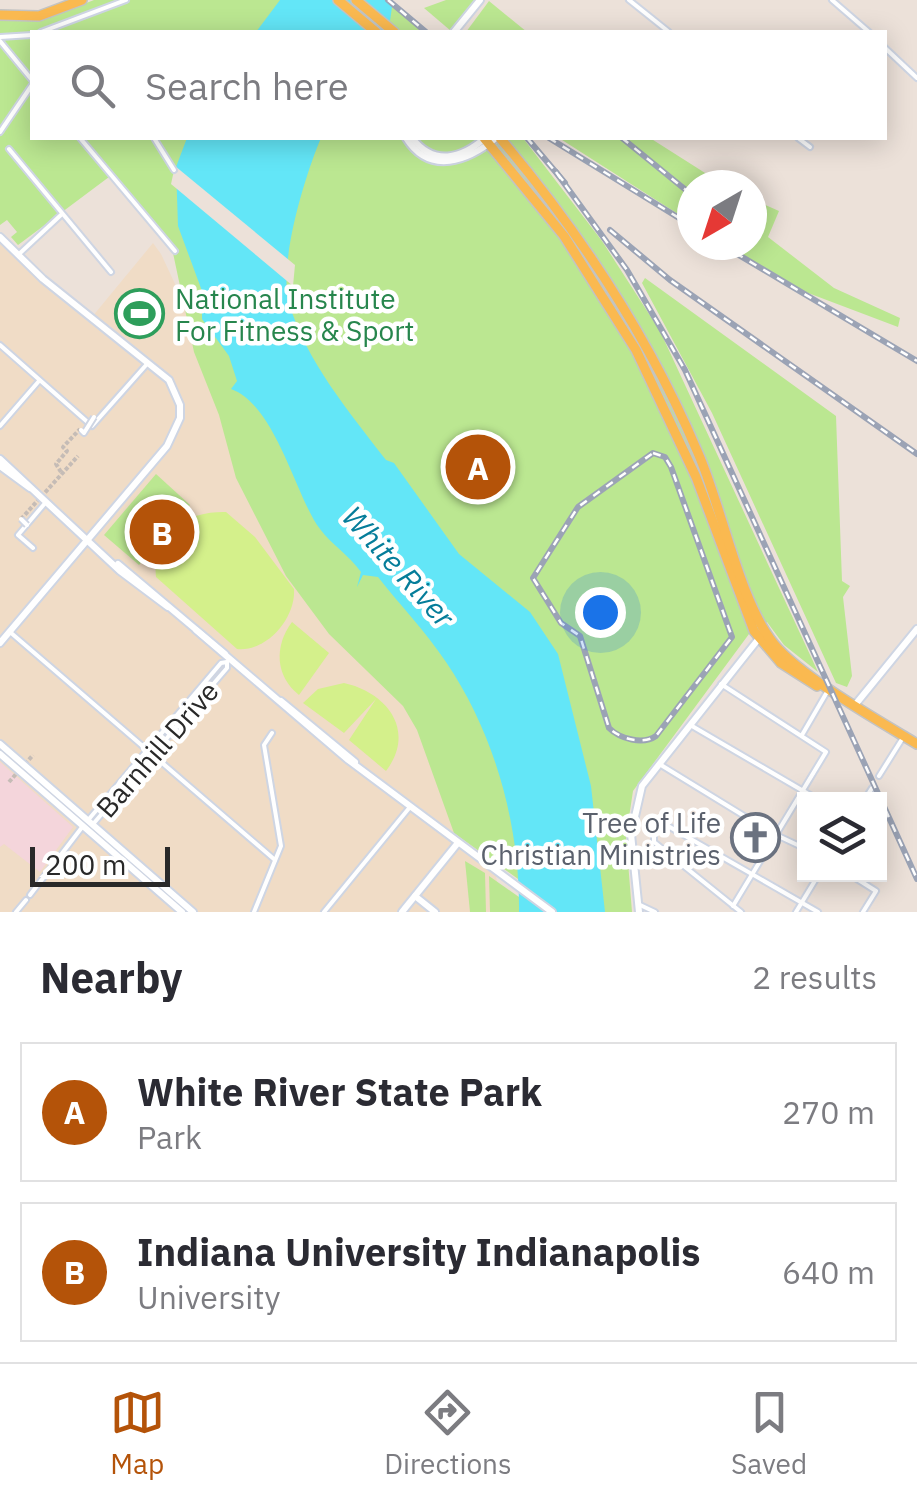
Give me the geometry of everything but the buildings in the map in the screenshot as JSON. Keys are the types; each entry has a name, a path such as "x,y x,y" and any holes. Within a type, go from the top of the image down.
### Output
{"main road":[{"path":"0,14 39,16 82,0"},
{"path":"338,0 374,30"},
{"path":"356,0 392,30"},
{"path":"456,30 480,0"},
{"path":"411,140 422,149 449,157 466,153 488,140"},
{"path":"491,140 571,246 636,350 680,439 747,620 790,660 917,744"},
{"path":"0,237 149,362 176,391 180,405 178,428 0,643"},
{"path":"0,462 227,658 457,844 552,912"},
{"path":"855,706 917,629"},
{"path":"638,908 632,818 642,786 657,762 762,635"},
{"path":"762,635 781,663 855,706"},
{"path":"0,744 182,912"},
{"path":"0,754 193,912"},
{"path":"402,912 457,844"},
{"path":"415,896 435,912"}],"street":[{"path":"46,30 126,0"},
{"path":"630,0 667,30"},
{"path":"832,0 868,30"},
{"path":"30,35 0,39 30,79"},
{"path":"887,50 917,78"},
{"path":"0,132 30,85"},
{"path":"82,140 174,250"},
{"path":"155,140 174,170"},
{"path":"801,140 810,147"},
{"path":"8,149 110,272"},
{"path":"18,256 62,214"},
{"path":"0,345 92,426 149,362"},
{"path":"0,426 38,380"},
{"path":"81,430 84,433 94,417"},
{"path":"33,548 18,535 46,502"},
{"path":"20,519 28,525"},
{"path":"10,632 276,860"},
{"name":"Barnhill Drive","path":"30,894 227,658"},
{"name":"Barnhill Drive","path":"86,826 154,755 227,658"},
{"path":"720,683 826,750 804,792"},
{"path":"802,735 827,692"},
{"path":"688,724 801,792"},
{"path":"254,912 281,846 264,745 272,734"},
{"path":"879,776 904,736"},
{"path":"657,762 797,844"},
{"path":"870,792 872,788"},
{"path":"733,906 797,803"},
{"path":"324,912 410,807"},
{"path":"741,912 653,841 652,829 665,825 818,912"},
{"path":"796,912 814,882"},
{"path":"862,882 876,890 863,912"},
{"path":"16,912 26,900"},
{"path":"638,908 655,912"}],"shaded area":[{"path":"0,238 92,317 153,243 206,350 480,779 502,912 0,912"},
{"path":"0,762 73,827 40,872 4,844 0,847"}],"green space":[{"path":"94,0 385,0 420,30 30,30 30,140 525,140 602,241 660,331 818,672 784,645 767,622 749,634 633,791 626,837 632,912 564,912 454,833 417,730 403,706 329,634 286,576 236,478 219,415 194,352 173,253 109,177 18,245 11,237 17,232 7,220 0,225 0,19 41,21"},
{"path":"446,0 475,0 452,30 424,8"},
{"path":"489,1 525,30 467,30"},
{"path":"562,140 653,140 700,170 677,170 677,213"},
{"path":"767,206 779,211 768,237 834,288 900,318 898,327 787,285 749,260 767,260"},
{"path":"645,278 836,416 842,581 850,586 843,597 852,676 847,687 836,683 712,413 642,283"},
{"path":"156,474 190,505 139,565 104,535"},
{"path":"226,512 255,537 294,589 290,611 278,631 248,648 237,649 156,577 159,548 174,527 198,515"},
{"path":"292,622 329,653 299,695 285,679 280,660 282,641"},
{"path":"344,683 373,695 392,715 398,741 386,771 349,740 376,699 344,733 303,703 318,689"},
{"path":"465,861 485,873 486,912 470,912"},
{"path":"489,876 519,897 519,912 490,912"}],"water":[{"path":"280,0 393,0 390,21 383,30 258,30"},
{"name":"White River","path":"186,140 320,140 290,243 289,303 318,366 386,460 394,463 459,554 530,612 558,654 591,786 605,912 519,912 509,814 478,719 446,662 378,577 363,575 357,587 361,572 311,515 261,413 231,389 237,381 229,356 202,319 202,291 178,226 176,167"}],"pier":[{"path":"175,166 295,265 293,286 171,184"}],"tunnel":[{"path":"61,472 56,464 67,451 63,447 80,429"},
{"path":"21,519 78,456"},
{"path":"9,782 33,755"}],"railway":[{"path":"388,0 424,30"},
{"path":"529,140 565,183"},
{"path":"552,140 677,217"},
{"path":"624,140 677,183"},
{"path":"556,172 627,270 685,370 917,879"},
{"path":"610,230 670,280 917,454"},
{"path":"747,260 917,361"},
{"path":"653,453 665,457 671,467 732,637 656,736 638,740 625,738 609,728 580,636 561,623 533,578 578,507 653,453"}],"place":[{"name":"National Institute For Fitness & Sport","path":"140,314"},
{"name":"White River State Park","path":"478,467"},
{"name":"Indiana University Indianapolis","path":"162,532"},
{"name":"Tree of Life Christian Ministries","path":"756,838"}]}
